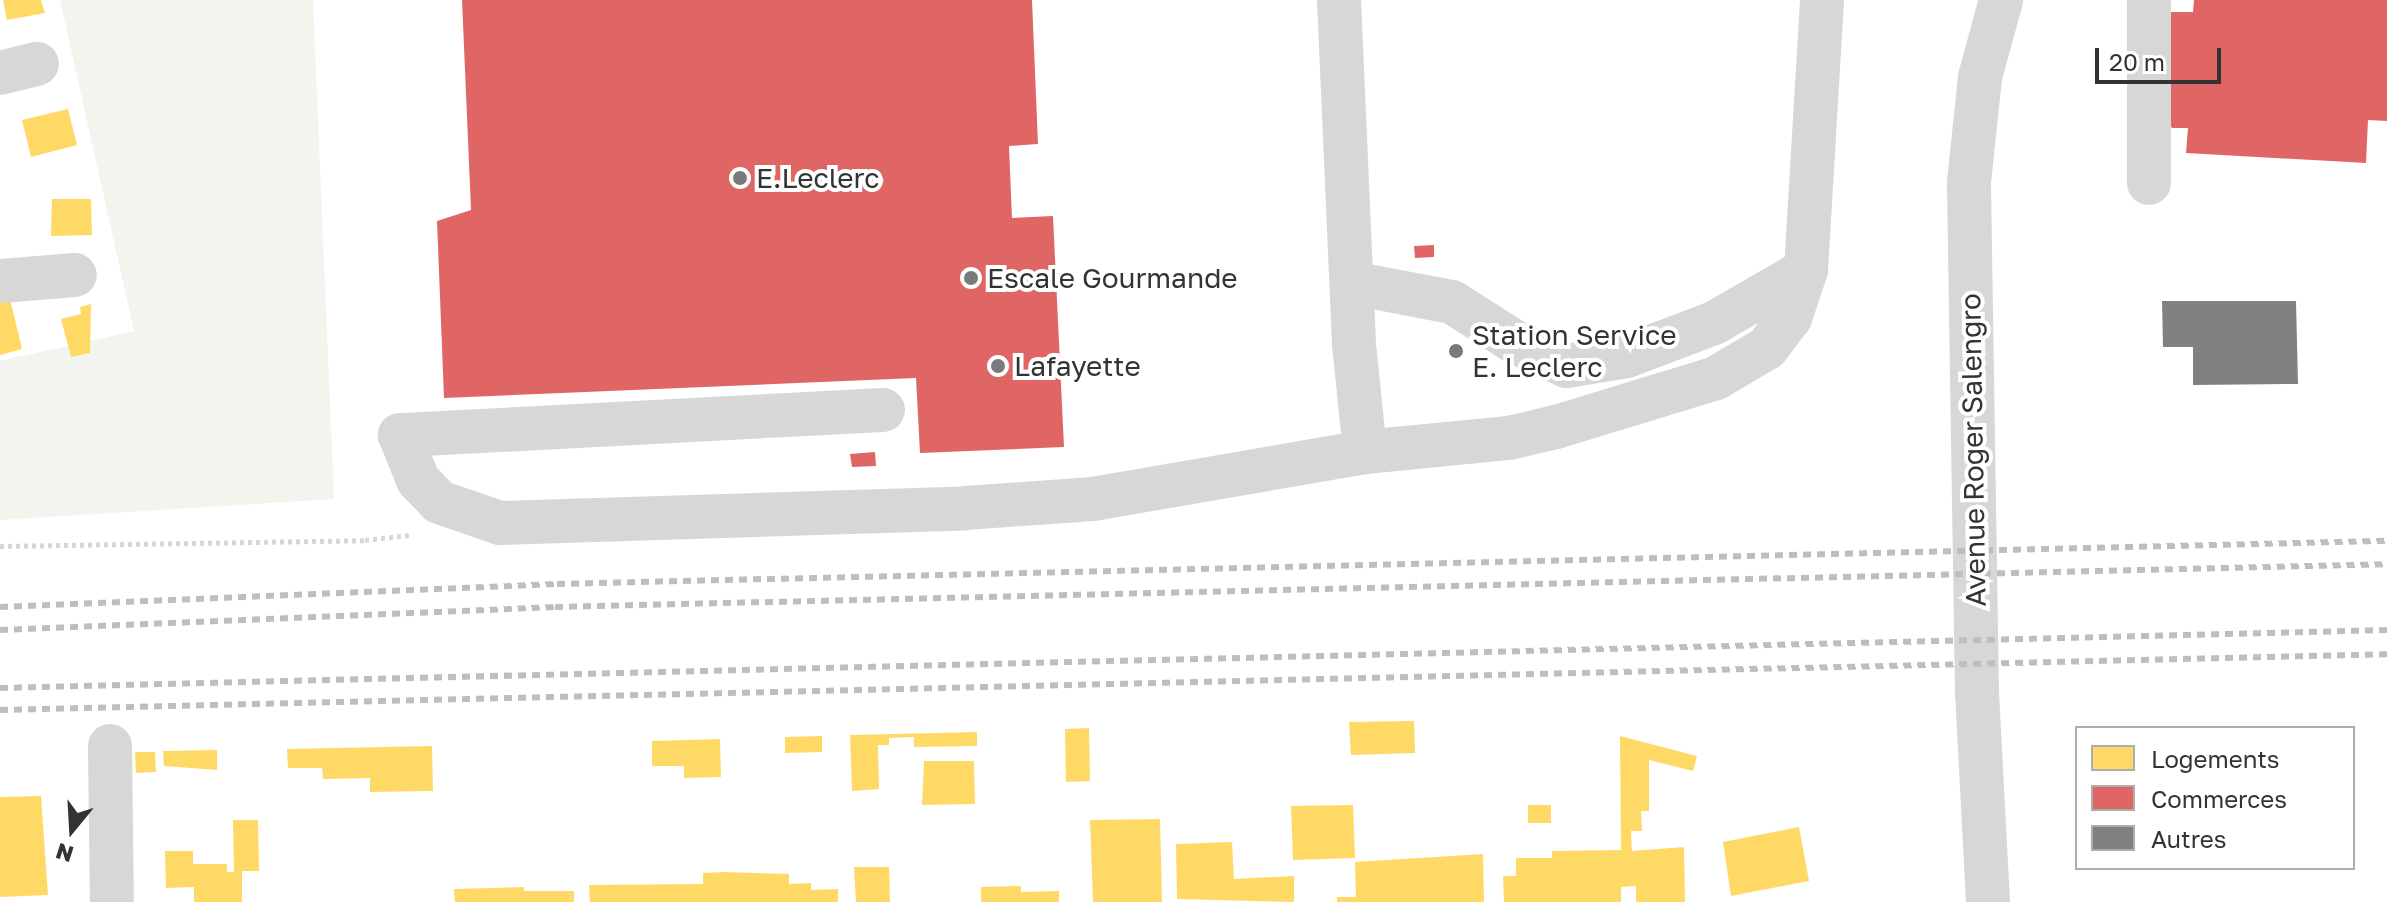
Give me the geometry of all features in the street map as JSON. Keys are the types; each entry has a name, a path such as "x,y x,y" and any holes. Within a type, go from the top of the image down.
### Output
{"street":[{"path":"1339,0 1352,283 1365,452"},
{"path":"883,410 400,435 418,480 439,502 500,523 981,507 1175,488 1365,452 1509,438 1716,378 1744,365 1780,334 1799,297 1806,270 1822,0"},
{"name":"Avenue Roger Salengro","path":"1988,902 1977,694 1969,182 1980,77 2001,0"},
{"path":"2149,0 2149,183"},
{"path":"1352,283 1452,302 1515,342 1567,366 1627,356 1714,323 1806,270"},
{"path":"0,281 75,275"},
{"path":"110,746 112,902"}],"path":[{"path":"0,546 365,540 412,534 439,502"}],"shaded area":[{"path":"60,0 313,0 334,499 0,520 0,361 134,331"}],"building: Logements":[{"path":"3,0 41,0 45,13 7,20"},
{"path":"68,109 77,145 31,157 22,120"},
{"path":"52,199 91,199 92,235 51,236"},
{"path":"8,290 22,349 0,355 0,292"},
{"path":"91,304 90,353 71,357 61,319 81,314 80,307"},
{"path":"1414,721 1415,753 1351,755 1349,722"},
{"path":"1089,728 1090,781 1066,782 1065,729"},
{"path":"977,732 977,746 914,747 914,737 889,738 889,745 878,745 879,789 852,791 850,735"},
{"path":"822,736 822,752 785,753 785,737"},
{"path":"1620,736 1697,756 1693,771 1649,760 1649,811 1641,811 1642,831 1631,831 1632,851 1684,847 1685,902 1636,902 1636,886 1621,887 1621,902 1504,902 1503,876 1516,876 1516,858 1552,858 1552,851 1621,850"},
{"path":"720,739 721,777 684,778 684,766 652,766 652,741"},
{"path":"432,746 433,791 370,792 370,778 323,779 322,768 288,768 287,749"},
{"path":"217,750 217,770 164,766 163,751"},
{"path":"135,752 155,752 156,772 136,773"},
{"path":"924,761 974,761 975,804 922,805"},
{"path":"41,796 48,895 0,897 0,797"},
{"path":"1353,805 1355,858 1293,860 1291,806"},
{"path":"1528,805 1551,805 1551,823 1528,823"},
{"path":"1160,819 1162,902 1093,902 1090,820"},
{"path":"233,820 258,820 259,871 242,871 242,902 194,902 194,887 166,888 165,851 193,851 193,864 227,864 227,872 234,872"},
{"path":"1799,827 1809,881 1731,896 1723,842"},
{"path":"1232,842 1234,879 1294,876 1294,902 1177,899 1176,844"},
{"path":"1483,854 1484,902 1337,902 1337,897 1356,897 1355,862"},
{"path":"854,867 889,867 890,902 856,902"},
{"path":"703,873 789,874 789,884 811,883 811,890 838,889 838,902 590,902 589,885 703,884"},
{"path":"1021,886 1021,892 1059,891 1059,902 981,902 981,887"},
{"path":"524,887 524,891 574,891 574,902 455,902 454,889"}],"building: Commerces":[{"name":"E.Leclerc","path":"462,0 1032,0 1038,144 1009,146 1012,218 1053,216 1064,447 920,453 916,378 444,398 437,221 471,210"},
{"path":"2194,0 2387,0 2387,121 2368,120 2366,163 2186,153 2188,128 2172,128 2158,104 2161,12 2193,12"},
{"path":"1434,245 1434,257 1415,258 1414,246"},
{"path":"875,452 876,466 852,467 850,454"}],"building: Autres":[{"path":"2162,301 2296,301 2298,384 2193,385 2193,347 2163,347"}],"railway":[{"path":"0,607 557,584 2387,541"},
{"path":"0,630 555,607 2387,564"},
{"path":"0,688 2387,630"},
{"path":"0,710 2387,654"}],"place":[{"name":"E.Leclerc","path":"740,178"},
{"name":"Escale Gourmande","path":"971,278"},
{"name":"Station Service E. Leclerc","path":"1456,351"},
{"name":"Lafayette","path":"998,366"}]}
